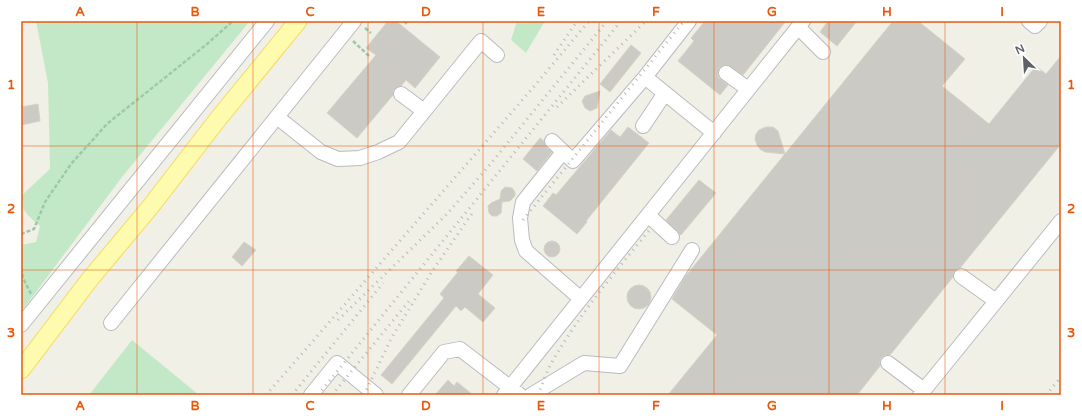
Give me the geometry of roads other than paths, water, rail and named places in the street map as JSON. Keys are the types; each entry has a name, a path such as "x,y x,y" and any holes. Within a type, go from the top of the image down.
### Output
{"main road":[{"path":"21,370 90,278 151,206 218,119 298,21"}],"lane":[{"path":"21,325 267,21"},
{"path":"111,323 354,21"},
{"path":"552,141 573,161 645,77 689,21"},
{"path":"1029,21 1035,26 1040,21"},
{"path":"409,395 444,352 460,349 511,392 581,299 748,89 763,62 780,42 800,24 823,52"},
{"path":"277,117 321,152 338,159 360,158 378,152 399,142 481,41 497,54"},
{"path":"726,73 748,89"},
{"path":"645,77 714,133"},
{"path":"643,126 665,93"},
{"path":"401,94 424,111"},
{"path":"563,152 523,202 520,218 522,240 526,251 581,299"},
{"path":"648,215 672,237"},
{"path":"888,363 922,392 1061,221"},
{"path":"531,395 584,363 620,366 692,250"},
{"path":"960,276 996,301"},
{"path":"311,395 337,363 376,395"}],"railway":[{"path":"554,55 577,21"},
{"path":"266,395 531,90 589,21"},
{"path":"338,320 447,214 488,167 607,21"},
{"path":"318,395 621,21"},
{"path":"557,107 646,21"},
{"path":"523,220 684,21"},
{"path":"364,395 392,337 431,273 473,212"},
{"path":"538,395 551,364 586,310 652,227"},
{"path":"292,395 383,283"},
{"path":"332,395 409,301"},
{"path":"1046,395 1061,377"}]}
